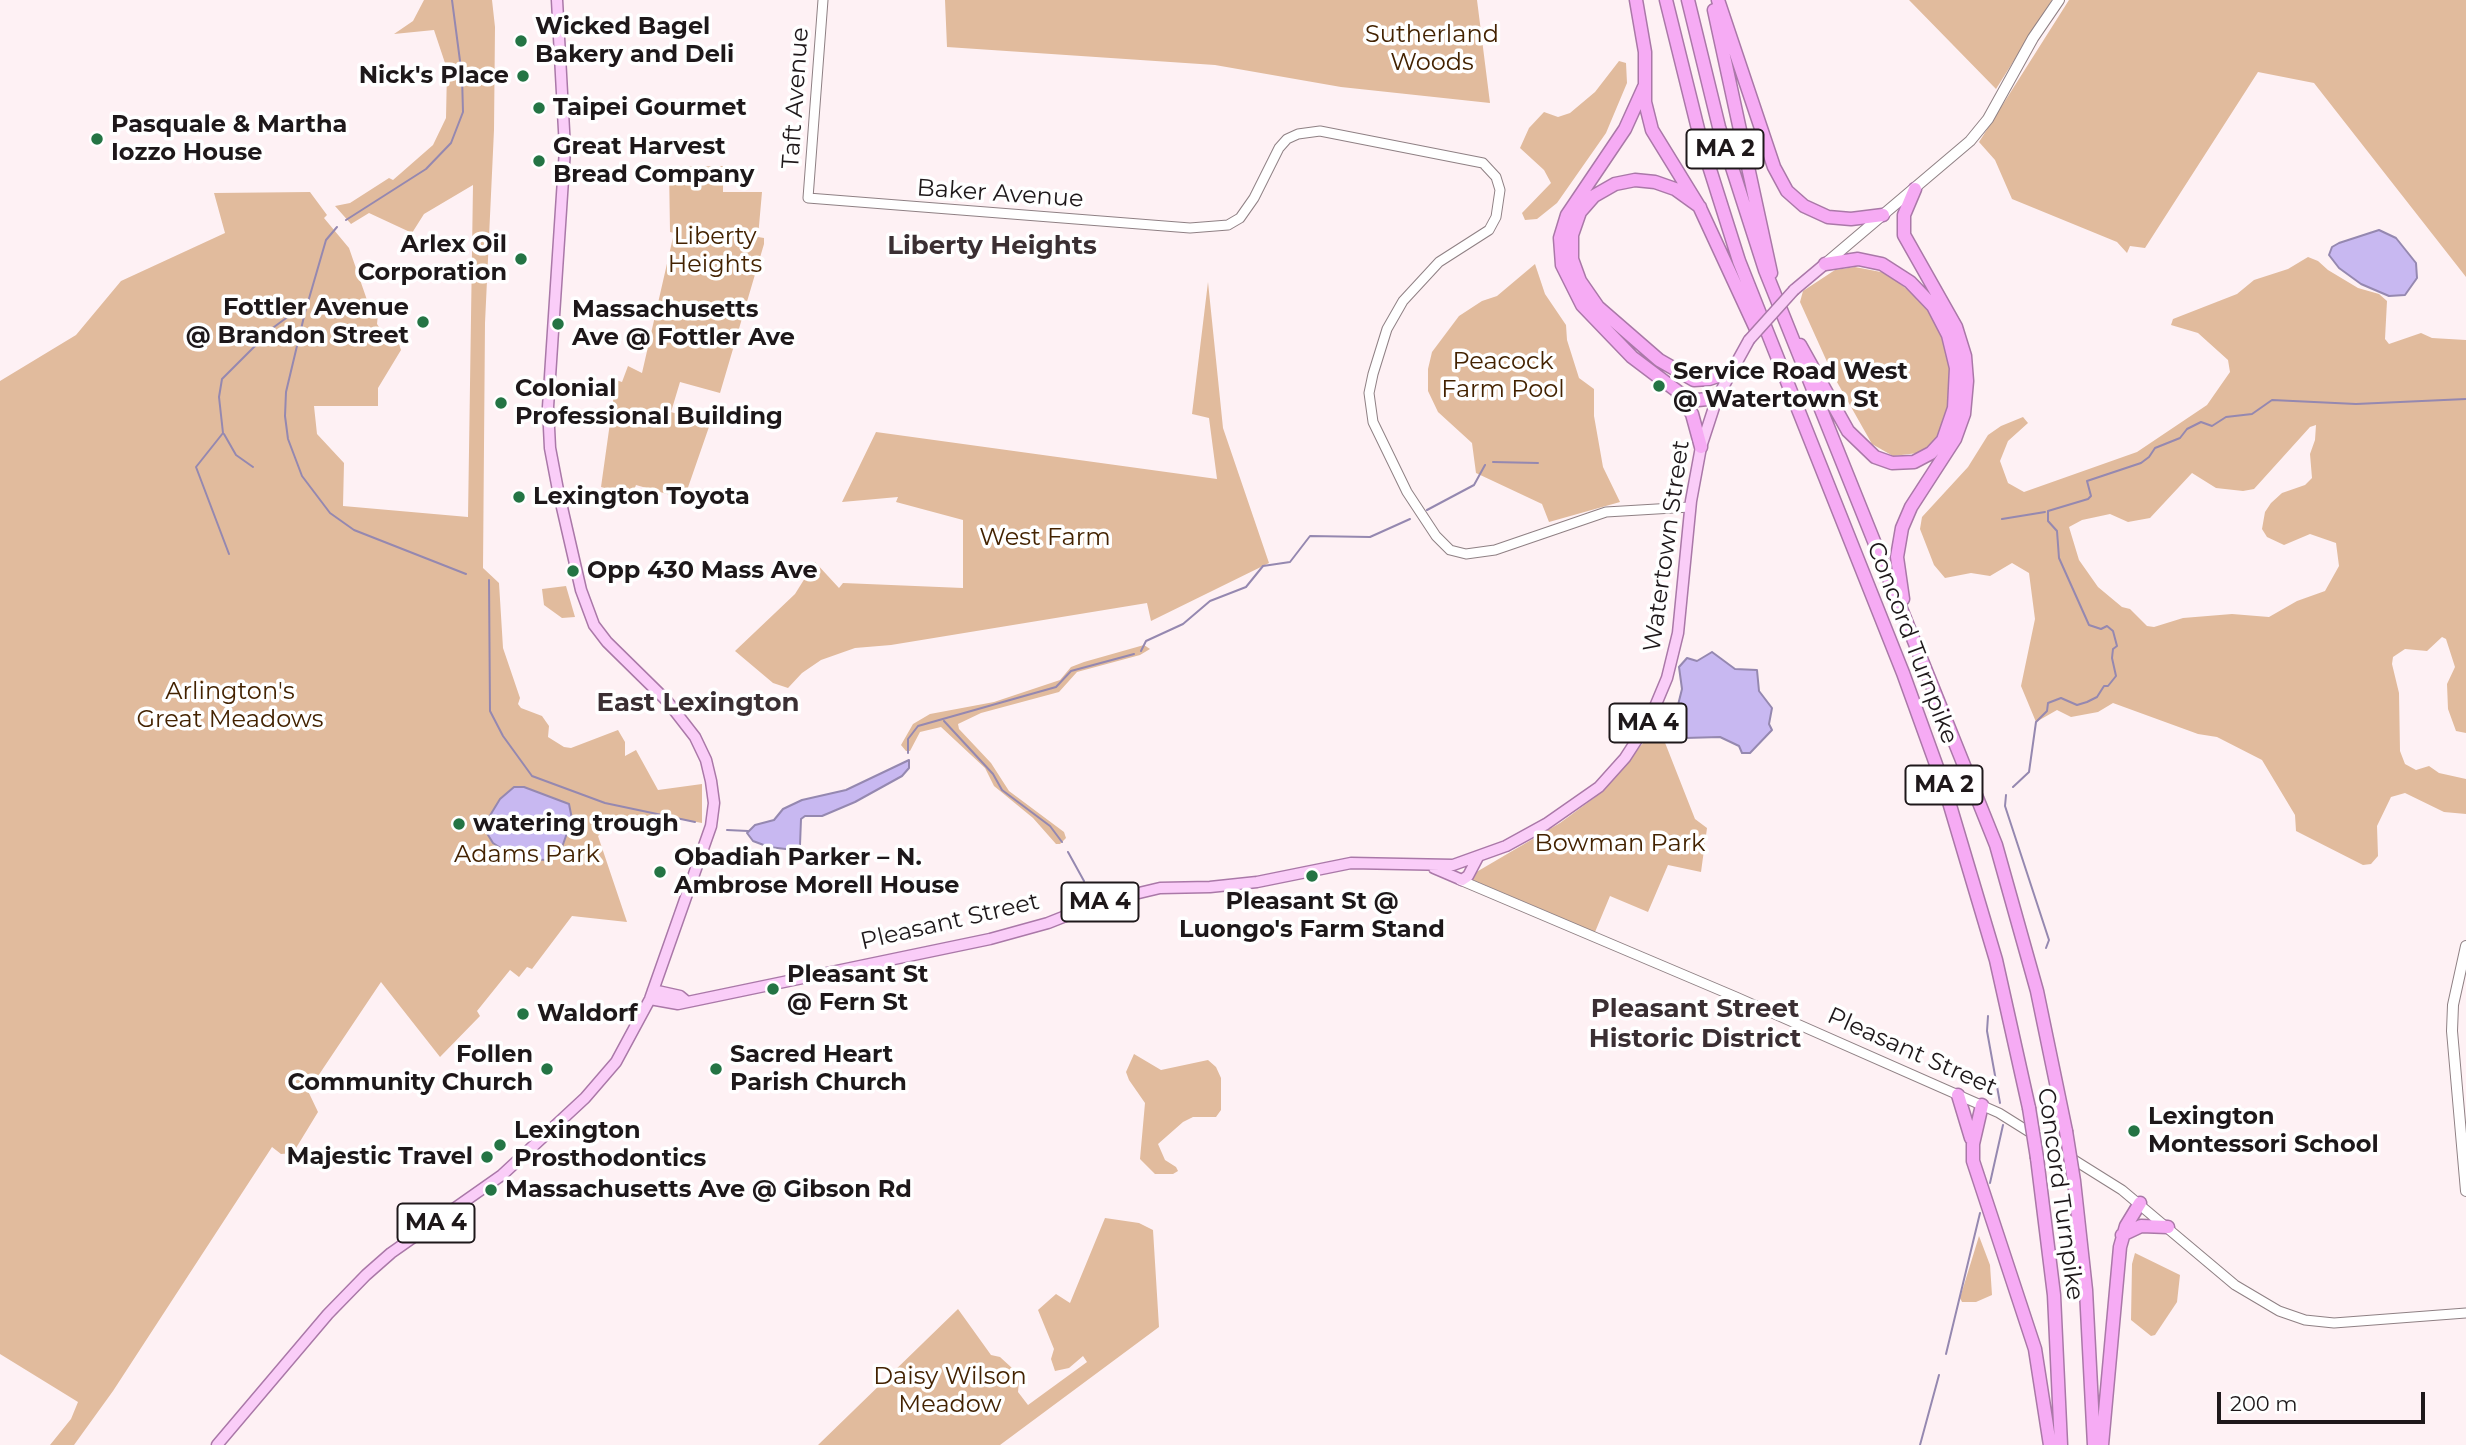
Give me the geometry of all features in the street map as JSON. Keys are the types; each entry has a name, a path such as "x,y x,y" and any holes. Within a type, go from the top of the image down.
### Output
{"highway":[{"path":"1636,0 1645,52 1644,87 1654,135 1700,207 1755,328 1779,365"},
{"name":"Concord Turnpike","path":"1666,0 1719,202 1779,365 1903,673 1946,792 1990,936 2029,1108 2037,1158 2055,1307 2061,1445"},
{"name":"MA 2","path":"1688,0 1726,152 1786,325"},
{"path":"1712,0 1768,247 1774,294"},
{"path":"1718,0 1774,167 1784,187 1801,204 1828,217 1851,219 1884,215"},
{"path":"1644,87 1625,129 1567,215 1561,232 1560,255 1570,284 1596,322 1632,357 1676,391 1695,400 1717,398"},
{"path":"1700,207 1675,189 1658,183 1635,180 1615,184 1594,196 1578,216 1572,235 1572,259 1580,281 1598,307 1629,338 1664,364 1694,380 1706,380 1730,372"},
{"path":"1909,626 1898,566 1900,533 1911,506 1955,439 1965,410 1967,382 1965,356 1956,327 1904,234 1904,215 1914,189"},
{"path":"1786,325 1813,365 1846,427 1864,450 1879,459 1901,464 1923,458 1941,442 1953,413 1957,382 1952,345 1938,315 1914,285 1882,264 1858,259 1825,264"},
{"name":"Concord Turnpike","path":"1786,325 1969,773 2007,881 2038,991 2074,1181 2088,1315 2094,1445"},
{"path":"1676,391 1690,411 1701,447"},
{"path":"1958,1095 1973,1146 1977,1175 2035,1349 2050,1445"},
{"path":"1973,1146 1982,1105"},
{"path":"2102,1445 2122,1235 2140,1203"},
{"path":"2122,1235 2141,1226 2168,1227"}],"main road":[{"path":"556,0 565,149 548,407 551,447 561,503 581,590 594,625 689,727 706,760 714,803 711,826 699,868 652,994"},
{"name":"Watertown Street","path":"1462,874 1478,858 1546,824 1599,787 1625,758 1649,721 1667,678 1678,633 1690,507 1701,447 1717,398 1730,372 1749,340 1794,290 1884,215 1981,128 2040,27 2059,0"},
{"name":"Pleasant Street","path":"652,994 680,996 686,1001 1001,936 1048,923 1101,902 1160,888 1257,882 1351,863 1430,866 1462,874"},
{"path":"2466,946 2453,1005 2452,1038 2466,1191"},
{"name":"MA 4","path":"217,1445 328,1314 366,1275 391,1254 502,1175 585,1098 617,1062 652,994"}],"street":[{"name":"Taft Avenue","path":"808,198 823,0"},
{"name":"Baker Avenue","path":"808,198 1190,228 1228,225 1240,218 1254,198 1279,148 1287,139 1298,134 1320,131 1483,163 1496,177 1500,190 1496,217 1489,230 1439,262 1403,301 1387,329 1373,374 1369,393 1373,422 1407,492 1436,536 1450,550 1466,554 1495,550 1606,512 1690,507"},
{"name":"Pleasant Street","path":"1462,874 1982,1105 2038,1137 2140,1203 2248,1294 2301,1319 2345,1323 2466,1313"}],"green space":[{"name":"Arlington's Great Meadows","path":"424,0 492,0 495,27 494,130 485,323 483,568 499,583 503,648 520,698 518,704 521,708 542,716 549,726 548,737 564,747 571,748 618,730 625,742 625,756 636,750 658,790 702,784 702,823 665,816 665,819 633,819 608,827 598,836 627,922 572,916 532,969 527,967 519,977 510,970 477,1011 480,1016 440,1057 381,982 308,1091 318,1112 293,1153 281,1154 272,1147 113,1391 74,1445 50,1445 71,1419 78,1402 0,1354 0,381 76,335 121,281 225,233 214,193 310,192 327,215 324,218 349,248 367,300 378,314 377,324 381,330 398,341 401,350 378,388 378,406 314,406 317,434 344,463 343,506 468,517 473,185 424,214 412,233 369,213 351,224 335,206 350,203 389,178 393,180 433,145 446,118 447,69 434,30 394,34 413,21"},
{"name":"Sutherland Woods","path":"945,0 1477,0 1490,103 1341,87 1215,65 947,47"},
{"path":"1909,0 2052,0 1996,89"},
{"path":"2069,0 2466,0 2466,277 2314,83 2258,72 2145,248 2130,246 2127,253 2117,242 2012,199 1995,160 1979,142"},
{"path":"1619,61 1626,63 1627,83 1606,133 1557,203 1537,219 1525,220 1522,213 1551,183 1544,170 1520,148 1529,128 1544,112 1558,117 1570,113 1595,92"},
{"name":"Liberty Heights","path":"723,166 723,192 762,192 758,237 764,238 764,244 720,393 680,382 671,412 710,424 684,499 636,485 632,495 601,487 616,380 622,382 628,366 642,373 674,233 670,232 669,167"},
{"path":"2308,257 2358,288 2379,294 2387,301 2385,339 2389,344 2421,333 2432,338 2466,340 2466,733 2456,731 2448,709 2447,684 2455,667 2446,639 2442,637 2427,651 2405,649 2393,657 2392,664 2399,693 2400,751 2405,764 2416,770 2429,766 2439,773 2466,779 2466,814 2444,812 2405,793 2391,797 2377,826 2378,856 2371,864 2363,865 2296,831 2295,815 2262,760 2217,737 2198,734 2113,703 2098,712 2071,717 2057,710 2036,722 2021,686 2035,619 2029,573 2012,563 1990,576 1971,573 1945,578 1934,565 1920,529 1922,517 1968,467 1988,435 2001,426 2023,417 2028,423 2008,441 2000,461 2008,483 2024,492 2137,452 2207,405 2230,372 2228,360 2198,333 2171,325 2173,319 2237,294 2254,280 2288,269","holes":["2316,425 2310,454 2312,478 2305,485 2282,493 2271,503 2265,512 2262,529 2267,537 2284,545 2310,534 2336,543 2339,566 2325,591 2297,601 2269,617 2232,614 2183,618 2154,627 2147,626 2130,609 2122,607 2098,587 2079,560 2069,527 2082,520 2110,514 2128,522 2150,518 2192,473 2216,488 2243,491 2254,489 2310,427"]},
{"name":"Peacock Farm Pool","path":"1535,264 1545,294 1566,325 1567,340 1579,378 1594,389 1594,416 1603,467 1620,502 1549,522 1542,504 1476,473 1472,443 1438,412 1428,391 1428,369 1432,352 1459,316 1482,301 1497,296"},
{"path":"1855,267 1886,273 1926,304 1941,328 1951,359 1949,407 1941,432 1931,445 1918,453 1893,456 1872,444 1833,375 1800,302 1803,291 1835,270"},
{"name":"West Farm","path":"1208,282 1223,428 1269,563 1151,621 1147,603 891,645 855,648 821,660 802,673 788,688 773,683 735,651 795,594 815,562 839,588 843,583 963,588 963,520 896,502 898,497 842,502 876,432 1217,479 1209,418 1192,414"},
{"path":"566,586 575,617 562,618 544,605 542,589"},
{"path":"1144,645 1150,649 1140,655 1077,672 1059,692 981,713 958,724 959,729 991,763 1009,791 1064,832 1066,838 1060,844 1056,844 1033,818 994,786 985,768 941,727 920,732 910,751 906,751 901,745 913,724 930,714 994,702 1060,680 1071,667 1084,662"},
{"name":"Bowman Park","path":"1654,731 1662,735 1695,819 1707,828 1701,872 1668,865 1648,912 1610,896 1595,932 1473,880 1473,874 1560,823 1594,798"},
{"path":"1134,1054 1161,1070 1208,1060 1216,1067 1221,1078 1221,1110 1216,1117 1193,1117 1183,1122 1158,1144 1165,1160 1178,1171 1173,1174 1155,1174 1140,1159 1145,1103 1126,1072"},
{"name":"Daisy Wilson Meadow","path":"1105,1218 1139,1223 1153,1230 1159,1327 1000,1445 818,1445 958,1309 991,1355 1000,1357 1012,1368 1019,1381 1018,1392 1028,1405 1087,1362 1083,1356 1069,1368 1055,1371 1051,1359 1054,1349 1038,1310 1056,1294 1070,1303"},
{"path":"1979,1236 1990,1265 1992,1295 1976,1302 1962,1302 1960,1298"},
{"path":"2135,1253 2180,1275 2177,1302 2155,1335 2151,1336 2131,1320 2132,1264"}],"shaded area":[{"path":"2379,230 2396,238 2416,263 2417,278 2405,295 2389,296 2361,284 2339,268 2329,255 2332,247 2339,243"},
{"path":"1712,652 1735,669 1757,670 1759,691 1772,708 1769,724 1772,730 1750,753 1742,753 1739,746 1720,737 1685,738 1678,726 1676,713 1682,689 1679,667 1687,658 1697,661"},
{"path":"909,760 909,768 902,776 855,802 822,816 805,816 801,819 800,845 794,850 769,847 753,841 747,833 755,825 774,820 783,809 802,800 846,790"},
{"path":"514,787 524,787 569,804 572,819 561,850 549,860 517,859 493,843 483,827 500,799"}],"waterway":[{"path":"346,220 426,169 451,143 463,112 462,76 452,0"},
{"path":"229,554 196,467 223,433 219,397 222,379 274,327 308,302 326,240 337,227"},
{"path":"307,304 286,392 285,416 288,439 302,476 330,513 354,530 466,574"},
{"path":"2013,787 2029,772 2036,722 2047,711 2048,703 2061,698 2077,705 2087,702 2097,697 2104,686 2108,686 2116,676 2112,658 2113,649 2117,646 2113,631 2107,626 2101,629 2089,625 2059,558 2057,531 2048,521 2048,511 2088,499 2091,496 2087,481 2141,463 2155,448 2180,438 2187,429 2201,422 2212,426 2226,417 2252,414 2272,400 2356,404 2466,399"},
{"path":"224,434 236,455 253,467"},
{"path":"1493,462 1538,463"},
{"path":"1427,510 1474,485 1485,465"},
{"path":"2002,519 2045,512"},
{"path":"1141,651 1146,641 1183,624 1210,601 1246,587 1263,566 1290,562 1310,536 1370,537 1410,519"},
{"path":"489,580 490,711 503,736 532,776 605,803 695,822"},
{"path":"908,753 908,739 918,726 1056,687 1071,671 1134,654"},
{"path":"944,721 993,774 1002,790 1050,826 1062,842"},
{"path":"2006,795 2005,806 2049,940 2046,948"},
{"path":"727,830 748,831"},
{"path":"1068,852 1084,881"},
{"path":"1988,1016 1987,1031 2000,1103"},
{"path":"1990,1183 2003,1125"},
{"path":"1946,1354 1980,1213"},
{"path":"1920,1445 1939,1375"}],"place":[{"name":"Wicked Bagel Bakery and Deli","path":"521,41"},
{"name":"Nick's Place","path":"523,76"},
{"name":"Taipei Gourmet","path":"539,108"},
{"name":"Pasquale & Martha Iozzo House","path":"97,139"},
{"name":"Great Harvest Bread Company","path":"539,161"},
{"name":"Arlex Oil Corporation","path":"521,259"},
{"name":"Fottler Avenue @ Brandon Street","path":"423,322"},
{"name":"Massachusetts Ave @ Fottler Ave","path":"558,324"},
{"name":"Service Road West @ Watertown St","path":"1659,386"},
{"name":"Colonial Professional Building","path":"501,403"},
{"name":"Lexington Toyota","path":"519,497"},
{"name":"Opp 430 Mass Ave","path":"573,571"},
{"name":"watering trough","path":"459,824"},
{"name":"Obadiah Parker – N. Ambrose Morell House","path":"660,872"},
{"name":"Pleasant St @ Luongo's Farm Stand","path":"1312,876"},
{"name":"Pleasant St @ Fern St","path":"773,989"},
{"name":"Waldorf","path":"523,1014"},
{"name":"Follen Community Church","path":"547,1069"},
{"name":"Sacred Heart Parish Church","path":"716,1069"},
{"name":"Lexington Montessori School","path":"2134,1131"},
{"name":"Lexington Prosthodontics","path":"500,1145"},
{"name":"Majestic Travel","path":"487,1157"},
{"name":"Massachusetts Ave @ Gibson Rd","path":"491,1190"}],"district":[{"name":"Liberty Heights","path":"992,246"},
{"name":"East Lexington","path":"698,703"},
{"name":"Pleasant Street Historic District","path":"1695,1024"}],"park label":[{"name":"Adams Park","path":"527,855"}]}
